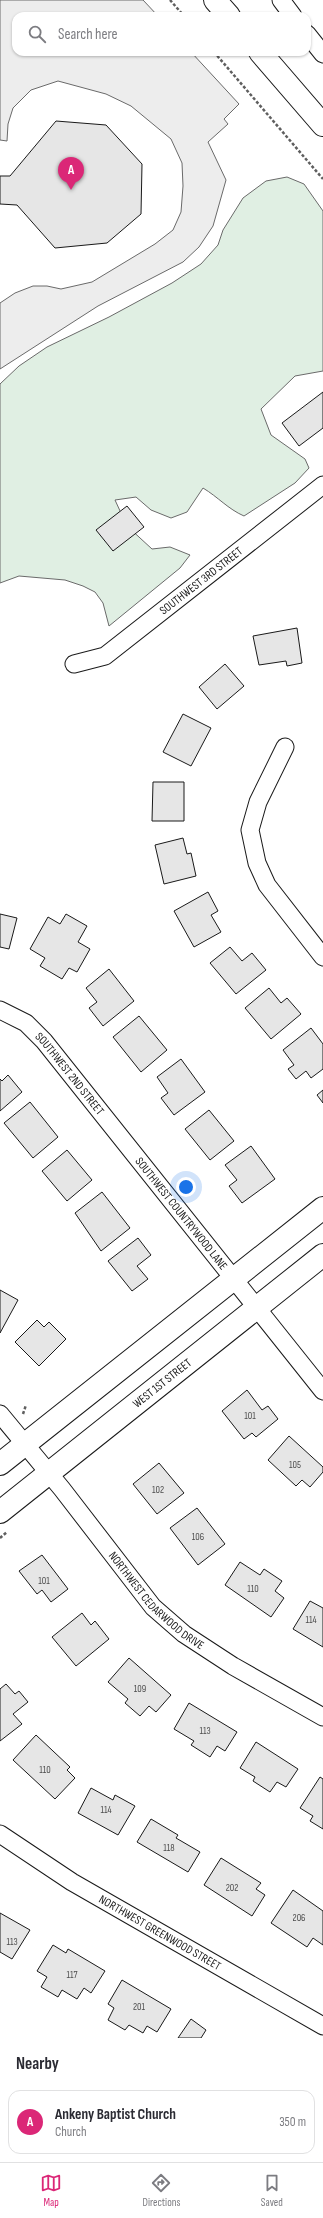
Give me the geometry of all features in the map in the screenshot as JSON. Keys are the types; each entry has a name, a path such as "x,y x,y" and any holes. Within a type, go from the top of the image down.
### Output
{"main road":[{"path":"215,0 226,12"},
{"path":"263,56 323,125"},
{"path":"0,1464 323,1208"},
{"name":"WEST 1ST STREET","path":"0,1512 48,1472 323,1254"}],"street":[{"path":"281,0 290,12"},
{"path":"311,39 323,54"},
{"name":"SOUTHWEST 3RD STREET","path":"74,664 105,656 323,485"},
{"path":"285,747 258,802 250,830 257,863 268,885 323,957"},
{"name":"SOUTHWEST 2ND STREET","path":"0,1010 26,1023 44,1041 130,1148"},
{"name":"SOUTHWEST COUNTRYWOOD LANE","path":"130,1148 323,1392"},
{"name":"NORTHWEST CEDARWOOD DRIVE","path":"0,1414 48,1472 153,1607 184,1634 233,1666 323,1717"},
{"name":"NORTHWEST GREENWOOD STREET","path":"0,1834 72,1882 323,2026"}],"path":[{"path":"170,0 180,12"},
{"path":"217,56 323,180"}],"green space":[{"path":"287,177 304,184 323,211 323,371 295,376 261,409 271,435 305,459 309,468 295,483 244,516 233,510 203,488 187,512 171,518 151,510 136,497 115,500 127,526 152,549 170,547 190,555 180,568 109,626 103,603 95,592 83,586 65,580 19,576 0,583 0,384 19,366 47,347 109,317 172,283 201,264 218,245 223,230 243,198 266,181"}],"shaded area":[{"path":"0,0 143,0 154,12 12,12 12,56 195,56 239,104 224,119 228,124 208,142 226,180 213,226 199,247 183,262 98,306 0,369 0,303 15,293 33,286 47,286 61,289 92,282 155,244 173,230 181,212 183,186 182,163 171,139 131,106 106,94 58,81 31,90 13,108 8,124 7,141 0,140"}],"building":[{"path":"56,121 106,125 142,164 141,214 107,243 55,248 17,205 0,204 0,176 10,176"},
{"path":"323,392 323,428 299,446 282,423"},
{"path":"127,506 144,527 113,551 96,530"},
{"path":"297,628 302,663 287,666 286,661 259,665 253,636"},
{"path":"225,664 244,686 217,709 199,687"},
{"path":"183,714 211,728 191,766 163,752"},
{"path":"153,782 184,782 184,821 152,821"},
{"path":"183,838 187,854 191,853 196,876 164,884 155,845"},
{"path":"208,892 218,911 211,915 221,932 194,947 174,911"},
{"path":"0,914 17,918 9,949 0,947"},
{"path":"66,914 87,926 78,942 90,949 77,972 69,968 62,979 40,966 45,958 30,949 48,917 60,924"},
{"path":"230,947 242,961 252,953 266,970 236,994 210,963"},
{"path":"109,969 134,1001 103,1026 89,1008 97,1002 86,988"},
{"path":"269,988 281,1003 287,998 301,1014 271,1039 245,1008"},
{"path":"139,1016 167,1050 141,1072 113,1037"},
{"path":"311,1028 323,1044 323,1069 311,1078 306,1071 296,1079 288,1069 294,1065 283,1050"},
{"path":"181,1059 205,1092 174,1115 161,1098 168,1093 157,1077"},
{"path":"8,1075 22,1092 0,1111 0,1079 2,1081"},
{"path":"323,1090 323,1103 317,1095"},
{"path":"30,1102 58,1137 33,1158 4,1123"},
{"path":"209,1110 234,1141 210,1160 185,1129"},
{"path":"251,1146 275,1179 242,1203 229,1186 237,1180 225,1165"},
{"path":"67,1150 92,1180 67,1201 42,1171"},
{"path":"102,1192 130,1228 101,1251 75,1213"},
{"path":"138,1238 151,1255 137,1266 148,1279 132,1291 108,1261"},
{"path":"0,1290 18,1300 0,1333"},
{"path":"37,1320 44,1327 49,1322 66,1339 39,1366 15,1342"},
{"path":"247,1390 262,1410 268,1406 278,1419 256,1437 252,1433 244,1439 222,1411"},
{"path":"289,1436 323,1467 323,1472 310,1487 302,1480 296,1486 268,1460"},
{"path":"159,1463 184,1493 157,1514 133,1484"},
{"path":"197,1508 225,1544 198,1565 170,1528"},
{"path":"42,1555 68,1589 51,1602 42,1590 37,1594 19,1571"},
{"path":"240,1562 260,1575 264,1569 282,1581 275,1591 284,1598 271,1617 225,1585"},
{"path":"310,1601 323,1608 323,1647 293,1629"},
{"path":"82,1613 91,1625 95,1621 109,1639 76,1666 52,1637"},
{"path":"129,1658 171,1695 156,1712 149,1706 140,1716 125,1703 128,1699 108,1682"},
{"path":"6,1684 15,1694 19,1691 28,1702 13,1714 22,1724 0,1741 0,1689"},
{"path":"189,1703 237,1732 225,1751 217,1746 210,1757 191,1745 194,1741 174,1729"},
{"path":"36,1735 70,1767 67,1770 75,1778 55,1799 13,1760"},
{"path":"256,1742 298,1769 286,1787 277,1782 270,1792 253,1781 255,1777 240,1768"},
{"path":"320,1777 323,1779 323,1829 310,1821 313,1816 300,1808"},
{"path":"91,1788 113,1800 115,1795 135,1806 118,1835 78,1813"},
{"path":"151,1819 178,1835 176,1838 200,1852 188,1872 137,1842"},
{"path":"221,1858 261,1883 256,1889 265,1895 252,1916 204,1885"},
{"path":"293,1890 323,1911 323,1945 313,1938 307,1947 271,1923"},
{"path":"0,1913 30,1930 12,1959 0,1952"},
{"path":"53,1945 66,1953 68,1949 105,1971 91,1993 84,1988 77,1999 62,1990 58,1997 41,1987 47,1977 37,1971"},
{"path":"122,1980 171,2009 157,2032 147,2026 143,2033 129,2025 125,2030 108,2020 114,2008 108,2004"},
{"path":"191,2019 206,2030 201,2038 178,2038"}],"place":[{"name":"Ankeny Baptist Church","path":"71,190"}]}
